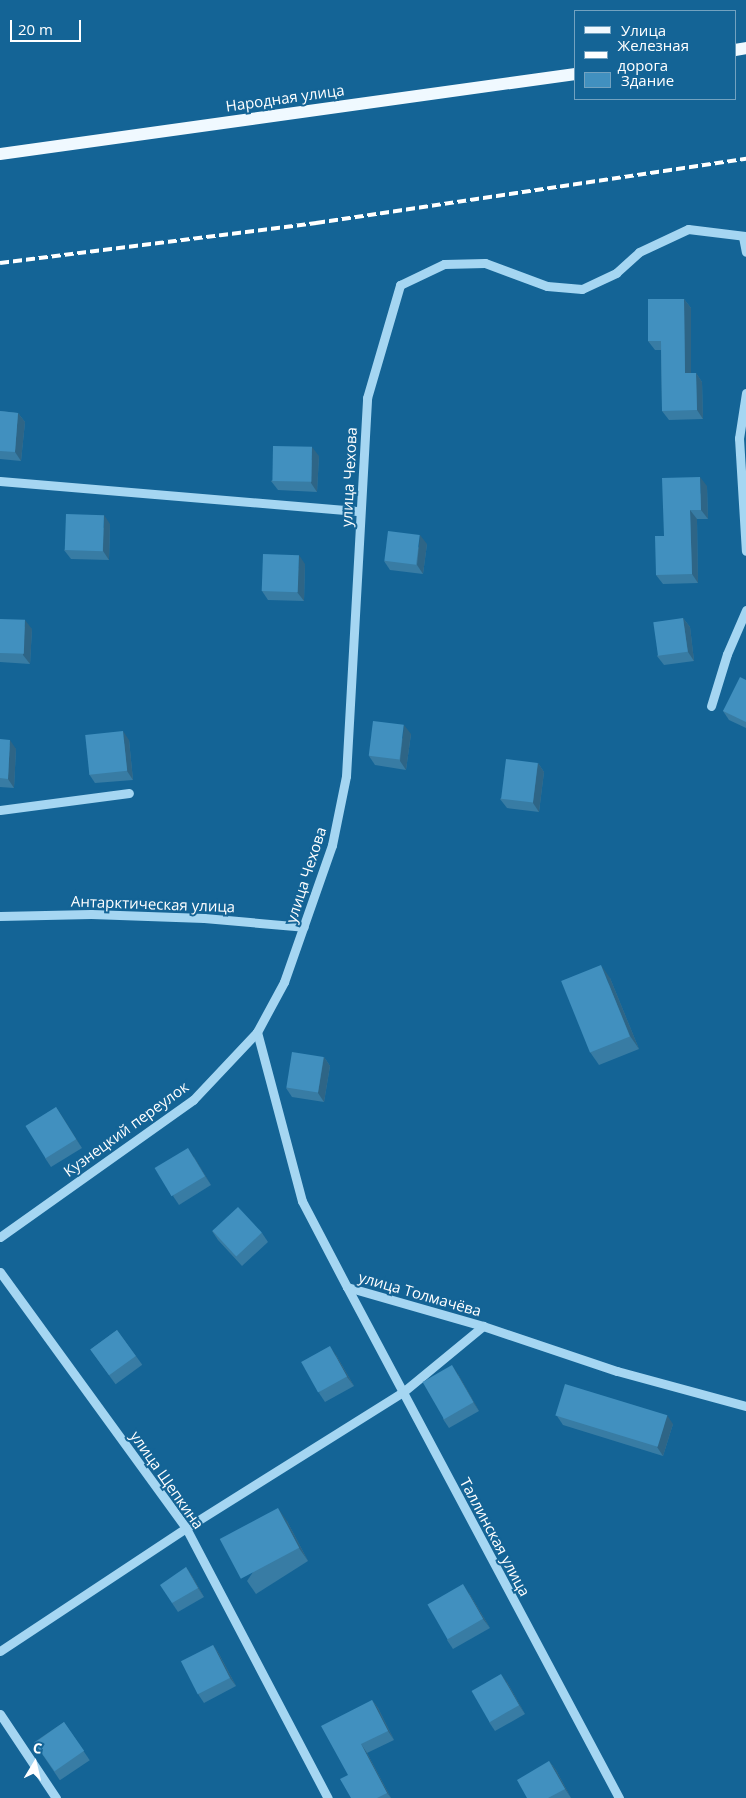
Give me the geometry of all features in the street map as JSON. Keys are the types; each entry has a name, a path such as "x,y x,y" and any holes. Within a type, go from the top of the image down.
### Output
{"main road":[{"name":"Народная улица","path":"0,154 574,74"}],"street":[{"name":"улица Чехова","path":"258,1032 284,982 304,927 332,845 346,776 367,398 400,286 444,264 485,263 547,286 582,289 616,273 639,252 688,229 745,237"},
{"path":"745,237 746,252"},
{"path":"746,393 739,438 746,552"},
{"path":"0,481 360,511"},
{"path":"711,706 727,654 746,610"},
{"path":"0,810 130,793"},
{"name":"Антарктическая улица","path":"0,916 92,914 195,918 304,927"},
{"name":"Кузнецкий переулок","path":"0,1237 193,1100 258,1032"},
{"name":"улица Толмачёва","path":"258,1032 302,1201 347,1287 483,1326 616,1371 746,1406"},
{"name":"улица Щепкина","path":"0,1272 186,1528 328,1798"},
{"name":"Таллинская улица","path":"347,1287 619,1798"},
{"path":"0,1651 186,1528 404,1392 483,1326"},
{"path":"0,1714 56,1798"}],"building":[{"path":"648,299 684,299 685,373 696,373 697,410 662,411 661,341 648,341"},
{"path":"0,411 18,413 15,452 0,451"},
{"path":"273,446 312,447 311,482 272,481"},
{"path":"700,477 701,510 690,510 692,574 656,575 655,536 664,536 662,478"},
{"path":"66,514 104,515 103,551 65,550"},
{"path":"388,531 420,535 416,565 384,561"},
{"path":"263,554 299,555 298,592 262,591"},
{"path":"683,618 688,652 658,656 653,622"},
{"path":"0,619 25,620 24,654 0,653"},
{"path":"740,677 746,680 746,722 723,711"},
{"path":"373,721 404,725 400,760 369,756"},
{"path":"123,731 127,771 89,775 85,735"},
{"path":"0,739 10,740 8,779 0,778"},
{"path":"506,759 538,763 533,803 501,799"},
{"path":"601,965 630,1036 590,1053 561,981"},
{"path":"292,1052 324,1057 318,1093 286,1088"},
{"path":"56,1107 76,1139 46,1158 25,1126"},
{"path":"188,1148 205,1176 172,1196 155,1168"},
{"path":"238,1207 262,1233 236,1256 212,1231"},
{"path":"117,1330 136,1356 109,1375 90,1349"},
{"path":"330,1346 347,1377 318,1393 301,1362"},
{"path":"452,1365 474,1402 444,1419 423,1382"},
{"path":"565,1384 667,1415 658,1447 555,1416"},
{"path":"278,1508 299,1548 241,1579 220,1539"},
{"path":"186,1567 198,1588 172,1603 160,1585"},
{"path":"463,1584 483,1619 447,1639 427,1604"},
{"path":"213,1645 230,1678 198,1694 181,1661"},
{"path":"501,1674 519,1705 490,1722 472,1691"},
{"path":"372,1700 388,1731 361,1744 387,1793 377,1798 351,1798 340,1779 348,1775 321,1726"},
{"path":"64,1722 84,1751 55,1771 35,1743"},
{"path":"549,1761 565,1789 548,1798 527,1798 517,1780"}],"railway":[{"path":"0,263 316,223 746,159"}]}
